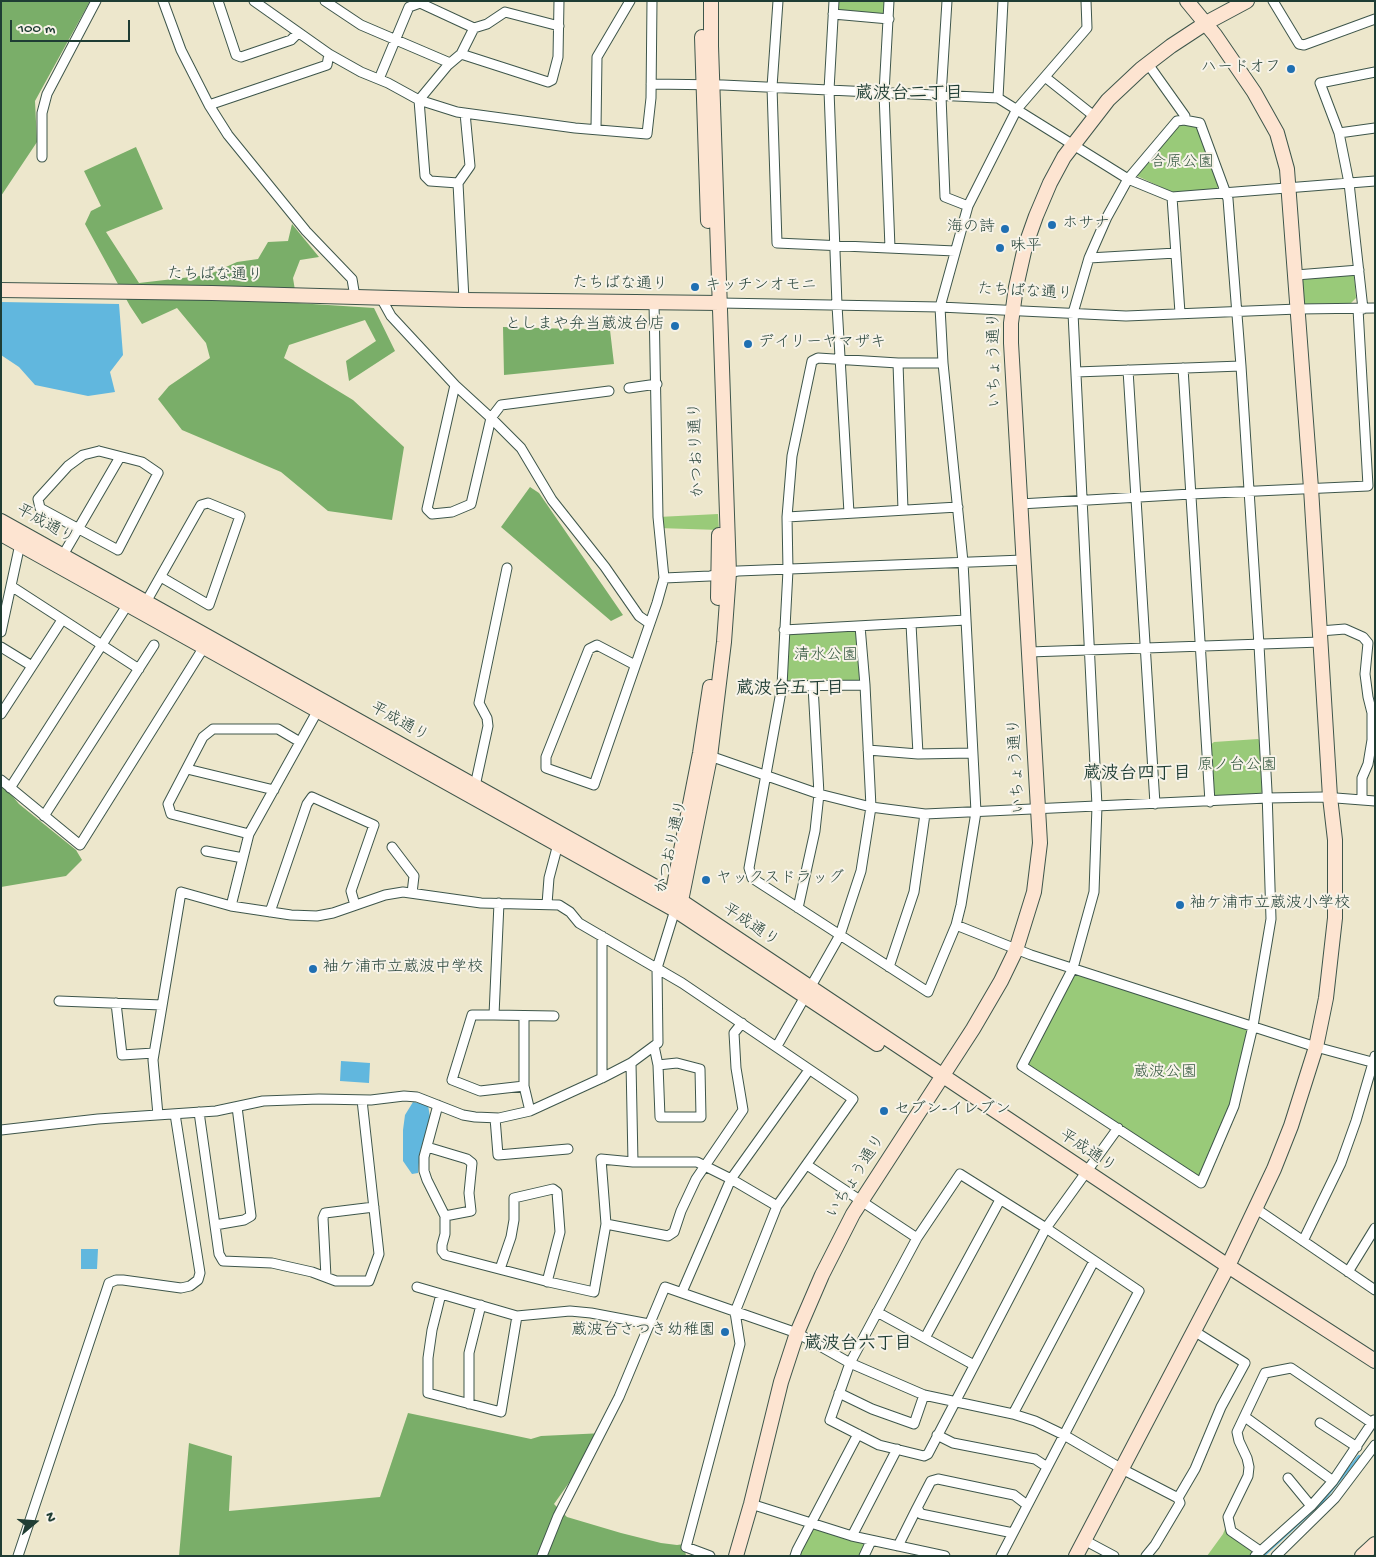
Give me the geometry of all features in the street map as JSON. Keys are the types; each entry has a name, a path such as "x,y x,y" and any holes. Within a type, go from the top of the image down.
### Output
{"street":[{"path":"42,157 42,112 47,94 96,1"},
{"path":"163,1 180,50 209,105 228,135 306,231 352,279 355,297"},
{"path":"218,1 236,55 241,57 291,40 298,33"},
{"path":"254,1 329,54 419,100 465,113 575,128 647,134 651,84 652,1"},
{"path":"325,1 362,25 450,63"},
{"path":"461,54 548,82 552,80 558,57 559,1"},
{"path":"596,129 597,57 630,1"},
{"name":"かつおり通り","path":"676,902 705,755 724,642 724,573 708,85 702,1"},
{"name":"かつおり通り","path":"708,85 711,1"},
{"path":"778,1 772,87 777,244 955,251"},
{"path":"834,1 828,90 837,305 849,513"},
{"path":"890,1 884,93 890,248"},
{"path":"946,1 941,96 945,197 968,206"},
{"path":"998,98 1003,1"},
{"path":"943,363 898,363 818,358 812,361 792,456 787,517 788,570 782,686 749,868 752,878 928,992 956,925 976,812 963,562 943,363 940,307 968,206 1017,109 1087,28 1086,1"},
{"path":"1076,1556 1226,1270 1274,1170 1291,1126 1316,1048 1326,998 1335,918 1335,840 1330,797 1321,636 1290,188 1283,151 1267,114 1254,92 1206,24 1187,1"},
{"name":"いちょう通り","path":"736,1556 751,1504 781,1382 798,1333 822,1275 861,1201 973,1029 1001,981 1016,950 1034,892 1040,843 1011,363 1012,311 1025,246 1050,184 1064,157 1108,100 1148,64 1206,24 1247,1"},
{"path":"1272,1 1299,44 1304,45 1375,19"},
{"path":"378,79 410,4 420,3 474,28 487,24 505,12 559,26"},
{"path":"833,14 889,19"},
{"path":"458,183 430,181 425,176 419,100 450,63 461,54 474,28"},
{"path":"209,105 327,65 329,54"},
{"path":"1148,64 1185,116 1184,120"},
{"path":"1020,504 1368,486 1370,452 1361,308 1349,182 1339,133 1320,83 1375,72"},
{"path":"1045,77 1094,116"},
{"path":"651,84 772,87 998,98 1128,179 1172,197 1375,181"},
{"path":"464,300 458,183 470,166 465,113"},
{"path":"1184,120 1200,124 1227,193 1241,366 1258,645 1267,798 1271,919 1253,1026 1234,1106 1201,1183 1022,1066 1073,968 1094,892 1097,806 1073,313 1089,258 1128,179 1178,121 1184,120"},
{"path":"1339,133 1375,128"},
{"path":"1172,197 1180,313"},
{"path":"1089,258 1176,253"},
{"path":"1296,275 1358,270"},
{"name":"たちばな通り","path":"1,290 212,293 464,300 940,307 1126,316 1298,308 1375,308"},
{"path":"381,298 390,316 454,385 491,418 520,448 552,500 605,567 639,616 649,623"},
{"path":"634,665 597,645 590,649 546,757 546,768 594,785 664,578 658,517 654,303"},
{"path":"898,363 904,510"},
{"path":"1076,372 1241,366"},
{"path":"1183,368 1210,802"},
{"path":"1128,370 1155,804"},
{"path":"629,388 657,384"},
{"path":"454,385 427,509 432,514 452,512 471,504 491,418 501,405 609,391"},
{"path":"99,451 142,462 158,474 118,550 79,528 40,508 38,498 68,466 83,455 99,451"},
{"path":"63,555 120,457"},
{"path":"146,602 160,576 201,505 208,504 240,516 208,605 160,576"},
{"path":"787,517 958,507"},
{"name":"平成通り","path":"1,521 475,786 676,902 807,992 1226,1270 1375,1372"},
{"name":"平成通り","path":"1,534 558,844 676,902"},
{"path":"1,632 20,544"},
{"path":"664,578 710,576 724,573 1023,560"},
{"path":"475,786 488,726 488,718 479,703 507,568"},
{"path":"11,586 139,669"},
{"path":"10,788 128,604"},
{"path":"1,714 62,620"},
{"path":"784,630 966,620"},
{"path":"911,624 918,754"},
{"path":"777,1046 840,934 861,871 871,807 866,685 860,626"},
{"path":"1029,652 1200,645 1258,645 1321,636 1345,629 1363,637 1368,643 1366,674 1368,697 1372,713 1372,740 1368,764 1362,778 1362,800"},
{"path":"44,816 154,645"},
{"path":"1,780 80,845 204,646"},
{"path":"1,647 32,666"},
{"path":"782,686 866,685"},
{"path":"798,908 815,832 819,794 813,686"},
{"path":"230,906 249,834 318,710"},
{"path":"249,834 171,814 168,804 203,737 213,729 278,729 300,742"},
{"path":"868,750 918,754 972,753"},
{"path":"705,755 819,794 871,807 924,814 1267,798 1330,797 1374,800 1375,811"},
{"path":"186,769 274,790"},
{"path":"270,912 307,804 312,797 374,825 350,891 355,905"},
{"path":"888,967 914,892 924,814"},
{"path":"547,904 549,878 558,844"},
{"path":"392,847 414,876 412,893"},
{"path":"206,851 243,858"},
{"path":"158,1115 153,1060 181,892 230,906 291,916 318,916 333,913 403,892 481,903 547,904 559,906 570,912 579,923 657,968 777,1046 853,1099 778,1206 735,1312 740,1344 686,1547 694,1553 710,1556"},
{"path":"1,1130 199,1112 237,1107 262,1101 362,1100 404,1096 417,1097 475,1117 495,1118 530,1111 631,1063 658,1043 657,968 676,902"},
{"path":"494,1015 498,903"},
{"path":"956,925 1016,950 1316,1048 1374,1061 1341,1163 1303,1241"},
{"path":"602,936 602,1078"},
{"path":"59,1001 162,1005"},
{"path":"116,1003 122,1055 154,1053"},
{"path":"524,1086 480,1091 452,1080 472,1015 554,1016"},
{"path":"524,1016 524,1086 530,1111"},
{"path":"606,1224 668,1236 674,1232 681,1210 705,1166 743,1110 736,1068 734,1033 742,1023"},
{"path":"654,1046 658,1065 660,1117 701,1117 700,1069 677,1063 658,1065"},
{"path":"631,1063 633,1162"},
{"path":"682,1292 731,1179 809,1070"},
{"path":"199,1112 219,1254 223,1261 272,1263 312,1272 336,1281 369,1281 379,1254 362,1100"},
{"path":"438,1105 424,1157 424,1171 444,1216 445,1234 442,1251 445,1254 547,1282 594,1292 606,1224 601,1159 633,1162 692,1161 731,1179 778,1206"},
{"path":"215,1225 244,1220 251,1216 237,1107"},
{"path":"18,1556 109,1283 123,1280 181,1288 190,1286 198,1280 200,1273 175,1114"},
{"path":"495,1118 498,1155 568,1149"},
{"path":"1001,1556 1139,1291 1046,1228 960,1174 917,1238 850,1363 830,1420 879,1445 924,1456 928,1454 1046,1228 1118,1128"},
{"path":"427,1147 467,1158 472,1163 469,1193 471,1211 444,1216"},
{"path":"807,1165 917,1238"},
{"path":"500,1269 511,1237 514,1220 514,1198 553,1190 558,1192 560,1232 547,1282"},
{"path":"924,1338 1000,1200"},
{"path":"326,1277 323,1218 325,1213 374,1207"},
{"path":"1255,1208 1375,1290"},
{"path":"1348,1272 1375,1228"},
{"path":"1013,1414 1094,1261"},
{"name":"平成通り","path":"1226,1270 1375,1361"},
{"path":"417,1286 517,1316 570,1311 649,1324"},
{"path":"542,1556 558,1516 619,1397 665,1287 798,1333 850,1363 924,1395 1013,1414 1035,1421 1178,1498 1180,1503 1155,1545 1146,1556"},
{"path":"441,1294 432,1330 428,1358 428,1393 501,1412 517,1316"},
{"path":"469,1404 469,1353 481,1305"},
{"path":"877,1312 974,1365"},
{"path":"1178,1498 1195,1469 1220,1407 1245,1363 1194,1332"},
{"path":"1291,1368 1373,1421 1333,1481 1311,1506 1257,1553 1231,1531 1228,1517 1248,1476 1247,1458 1238,1436 1245,1418 1265,1373 1291,1368"},
{"path":"839,1393 872,1409 914,1424 924,1395"},
{"path":"1245,1418 1333,1481"},
{"path":"1320,1423 1356,1447"},
{"path":"795,1556 858,1434"},
{"path":"937,1435 953,1444 1035,1459 1047,1467"},
{"path":"1271,1541 1278,1553 1335,1498 1375,1445"},
{"path":"852,1536 897,1449"},
{"path":"1288,1478 1311,1506"},
{"path":"898,1546 931,1481 938,1479 1014,1496 1027,1505"},
{"path":"751,1504 852,1536 945,1556"},
{"path":"917,1508 921,1514 1012,1533"},
{"path":"1084,1540 1114,1556"},
{"path":"864,1556 871,1541"},
{"path":"1362,1556 1375,1544"}],"green space":[{"path":"1,1 90,1 35,101 37,142 1,196"},
{"path":"834,1 889,1 889,19 833,14"},
{"name":"合原公園","path":"1186,124 1199,128 1220,182 1216,191 1174,193 1135,175 1179,125"},
{"path":"136,147 163,209 106,232 139,283 208,275 237,262 258,259 268,242 288,241 292,224 319,257 300,260 293,278 297,303 374,308 395,351 349,381 346,361 376,341 365,320 289,345 284,358 353,400 404,447 392,520 328,511 281,472 182,430 158,399 169,386 210,358 206,343 177,308 142,324 130,306 85,224 91,211 101,206 84,171"},
{"path":"1354,272 1356,298 1351,303 1304,304 1302,276"},
{"path":"503,327 610,330 614,364 504,375"},
{"path":"530,487 539,493 623,615 611,621 501,527"},
{"path":"718,514 719,530 658,528 658,517"},
{"name":"清水公園","path":"860,626 865,685 782,686 784,630"},
{"name":"原ノ台公園","path":"1258,739 1262,742 1265,788 1261,793 1216,797 1213,795 1209,746 1214,742"},
{"path":"1,782 19,804 76,850 82,860 66,876 1,887"},
{"name":"蔵波公園","path":"1081,975 1253,1026 1234,1106 1201,1183 1022,1066 1071,977"},
{"path":"408,1413 531,1439 541,1436 604,1433 554,1504 567,1517 661,1543 684,1544 686,1556 179,1556 189,1443 232,1456 229,1511 380,1497"},
{"path":"812,1522 871,1541 864,1556 795,1556"},
{"path":"1225,1529 1229,1534 1253,1549 1254,1553 1249,1556 1207,1556"}],"water":[{"path":"1,302 119,304 123,355 110,372 115,392 88,396 35,385 19,367 1,355"},
{"path":"341,1061 370,1063 369,1083 340,1081"},
{"path":"413,1102 428,1105 430,1117 420,1152 418,1173 412,1174 403,1161 403,1130 405,1115"},
{"path":"81,1249 98,1249 97,1269 81,1269"}],"waterway":[{"path":"1263,1556 1323,1501 1359,1456"}],"place":[{"name":"ハードオフ","path":"1291,69"},
{"name":"ホサナ","path":"1052,225"},
{"name":"海の詩","path":"1005,229"},
{"name":"味平","path":"1000,248"},
{"name":"キッチンオモニ","path":"695,287"},
{"name":"としまや弁当蔵波台店","path":"675,326"},
{"name":"デイリーヤマザキ","path":"748,344"},
{"name":"ヤックスドラッグ","path":"706,880"},
{"name":"袖ケ浦市立蔵波小学校","path":"1180,905"},
{"name":"袖ケ浦市立蔵波中学校","path":"313,969"},
{"name":"セブン-イレブン","path":"884,1111"},
{"name":"蔵波台さつき幼稚園","path":"725,1332"}],"district":[{"name":"蔵波台二丁目","path":"909,95"},
{"name":"蔵波台五丁目","path":"790,690"},
{"name":"蔵波台四丁目","path":"1137,775"},
{"name":"蔵波台六丁目","path":"858,1345"}]}
